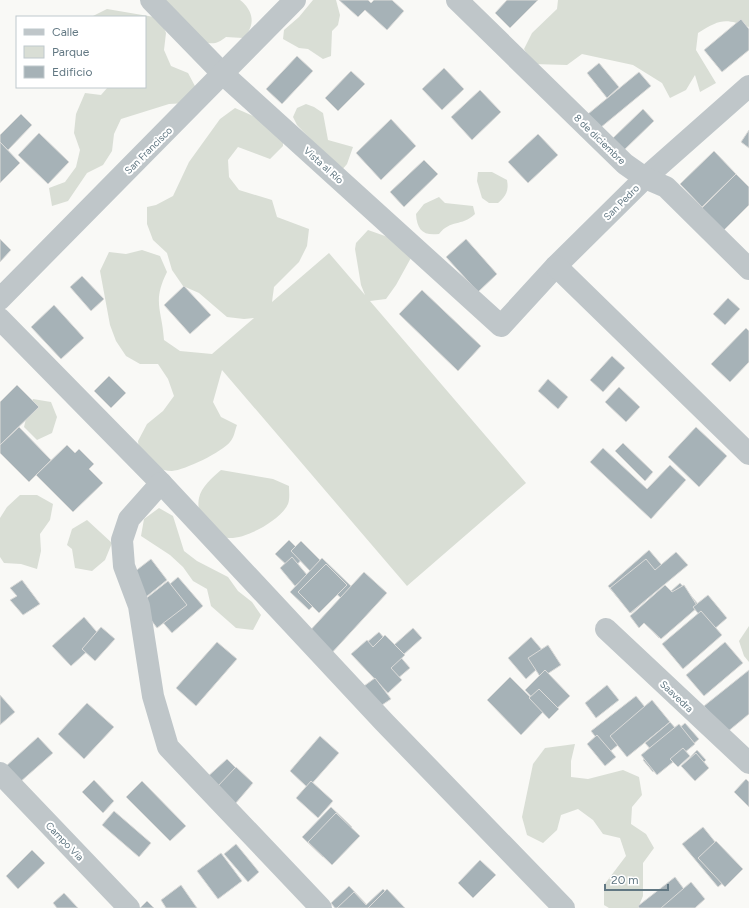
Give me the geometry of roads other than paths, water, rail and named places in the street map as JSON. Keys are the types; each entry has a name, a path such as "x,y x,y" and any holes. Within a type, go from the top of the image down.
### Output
{"street":[{"name":"Vista al Río","path":"151,0 224,74 501,326"},
{"name":"San Francisco","path":"0,300 224,74 295,0"},
{"name":"8 de diciembre","path":"457,0 625,164 645,178 666,187 749,268"},
{"name":"San Pedro","path":"501,326 556,266 645,178 749,86"},
{"path":"556,266 749,454"},
{"path":"0,320 161,483 389,728 564,908"},
{"path":"161,483 129,519 122,540 124,566 139,606 154,696 168,747 321,908"},
{"name":"Saavedra","path":"606,629 749,763"},
{"name":"Campo Vía","path":"0,773 129,908"}]}
